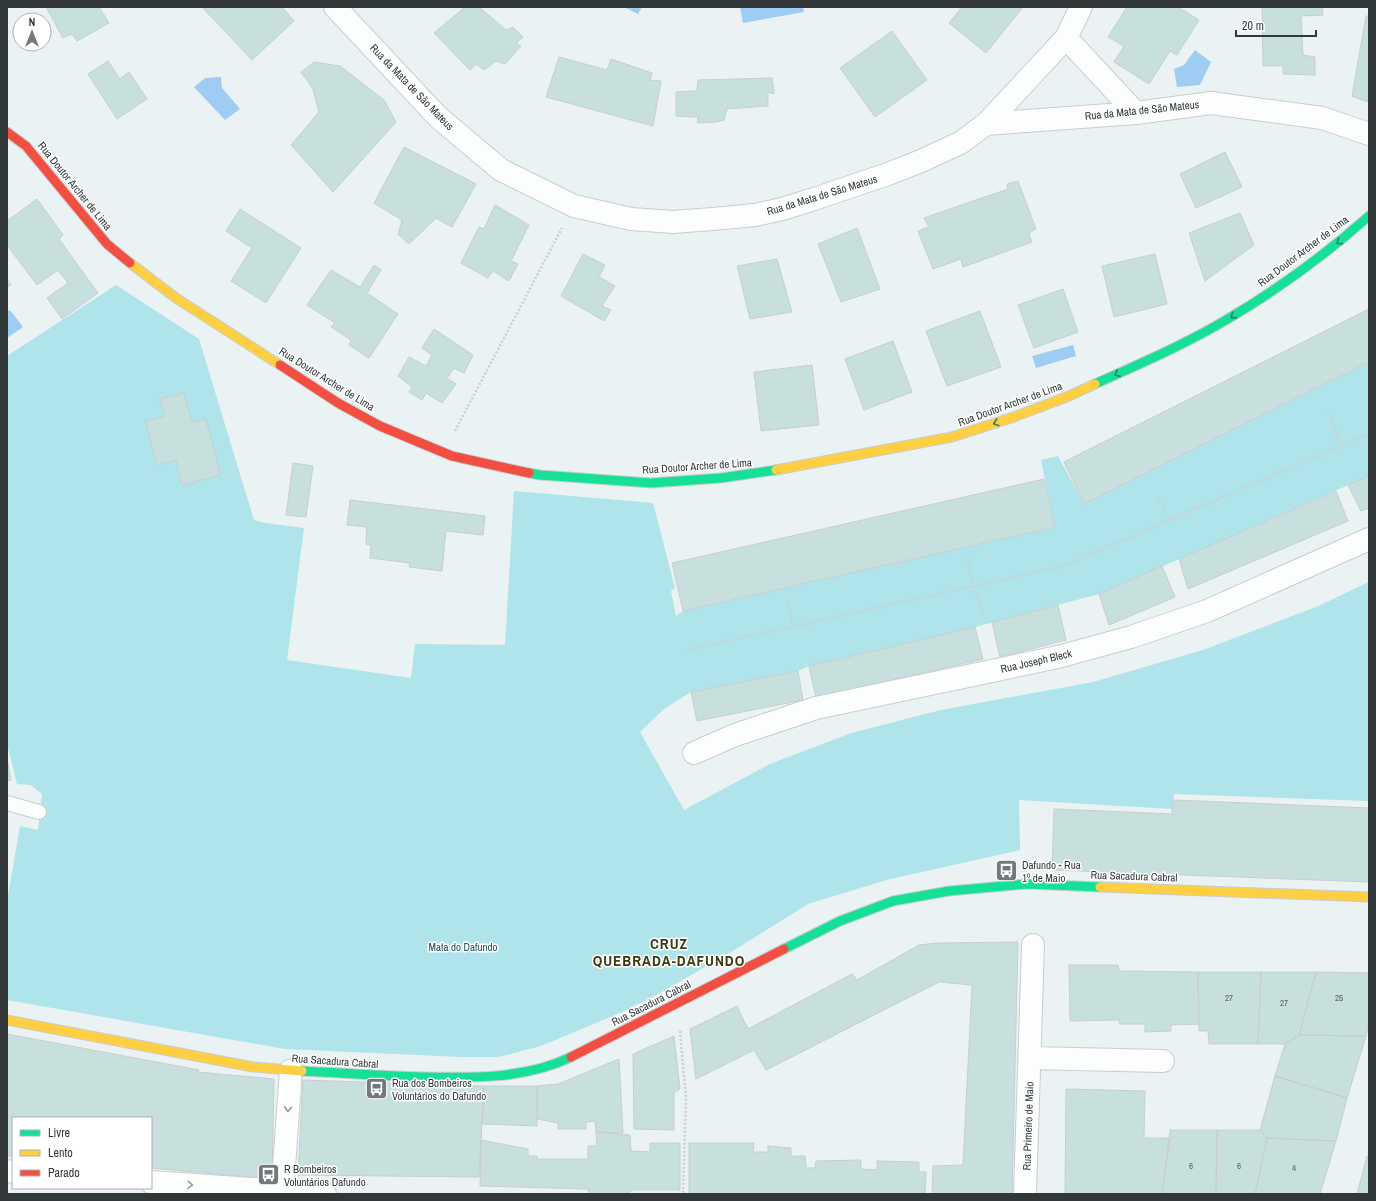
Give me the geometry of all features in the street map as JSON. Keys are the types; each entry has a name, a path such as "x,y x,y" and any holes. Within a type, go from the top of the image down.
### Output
{"street":[{"name":"Rua da Mata de São Mateus","path":"335,7 438,117 501,170 574,206 631,219 673,222 714,219 782,209 888,174 921,161 960,143 986,124 1136,113 1211,103 1322,118 1369,134"},
{"path":"986,124 1066,38 1081,7"},
{"path":"1066,38 1136,113"},
{"name":"Rua Doutor Archer de Lima","path":"7,132 26,146 76,208 108,244 176,298 338,403 380,426 452,456 540,475 651,483 721,478 786,469 952,437 1014,417 1069,396 1156,357 1226,320 1289,280 1345,237 1369,216"},
{"name":"Rua Joseph Bleck","path":"694,753 735,735 816,708 1058,657 1131,637 1207,611 1369,539"},
{"name":"Rua Sacadura Cabral","path":"7,1020 253,1067 378,1076 458,1078 517,1074 557,1064 840,921 893,901 949,891 1002,885 1059,884 1369,897"},
{"name":"Rua Primeiro de Maio","path":"1025,1194 1033,945"},
{"path":"1030,1058 1163,1061"},
{"path":"283,1193 291,1070"},
{"path":"152,1182 283,1193 325,1194"}],"lane":[{"path":"7,803 39,812"}],"path":[{"path":"444,452 574,206"},
{"path":"1328,413 1343,446"},
{"path":"683,651 1063,566 1369,434"},
{"path":"1158,498 1171,520"},
{"path":"968,559 983,616"},
{"path":"786,602 793,626"},
{"path":"678,1003 686,1098 683,1194"}],"green space":[{"name":"Mata do Dafundo","path":"116,285 199,339 254,520 265,523 304,528 287,660 411,678 415,644 505,645 514,491 653,503 675,588 671,591 676,616 683,611 1055,527 1041,460 1058,456 1084,504 1369,362 1369,476 1099,594 975,627 809,666 798,671 691,692 664,709 640,732 684,810 770,764 851,733 941,710 1093,682 1203,650 1316,607 1369,582 1369,801 1174,794 1172,809 1019,800 1020,850 890,879 808,904 731,952 658,994 622,1012 541,1046 498,1057 461,1057 285,1049 7,1000 7,902 20,826 38,830 42,794 31,785 17,784 7,744 7,356"}],"shaded area":[{"path":"624,7 642,7 638,14"},
{"path":"740,7 803,7 804,12 743,23"},
{"path":"1195,50 1211,62 1200,85 1177,87 1174,69 1184,65"},
{"path":"221,77 222,88 240,109 225,120 194,87 205,78"},
{"path":"10,310 23,327 7,338 7,312"},
{"path":"1073,345 1076,356 1036,368 1032,356"}],"building":[{"path":"46,7 99,7 109,23 77,41 72,34 63,38 52,18 52,12 49,12"},
{"path":"202,7 282,7 294,21 252,60"},
{"path":"465,7 479,7 506,30 513,27 523,37 516,43 521,46 505,64 496,61 484,70 476,64 470,70 434,33"},
{"path":"962,7 1023,7 986,53 949,23"},
{"path":"1127,7 1178,7 1199,20 1177,55 1170,51 1149,84 1114,62 1124,46 1108,37"},
{"path":"1262,7 1322,7 1323,15 1301,16 1303,55 1315,57 1315,75 1283,74 1283,66 1263,66"},
{"path":"1366,16 1369,16 1369,96 1367,102 1352,96"},
{"path":"892,31 927,80 875,117 840,68"},
{"path":"559,57 607,70 611,59 652,73 650,80 661,81 653,126 546,97"},
{"path":"108,61 120,79 129,72 147,99 117,119 88,74"},
{"path":"314,62 340,66 384,100 396,122 333,192 291,145 319,112 313,89 301,72"},
{"path":"772,78 774,94 768,92 768,106 727,109 724,120 716,122 697,123 698,117 676,116 676,92 697,91 698,80"},
{"path":"404,147 476,184 452,227 436,218 409,244 398,234 402,220 374,203"},
{"path":"1225,152 1242,187 1196,208 1180,174"},
{"path":"1018,181 1036,229 1029,233 1032,242 963,267 961,259 933,269 918,231 929,227 924,218 1008,189 1007,184"},
{"path":"37,199 63,235 59,239 98,293 62,319 47,298 68,283 58,270 37,285 7,245 7,221"},
{"path":"495,205 529,225 511,261 518,264 509,281 493,271 488,278 461,263 479,227 484,229"},
{"path":"240,209 301,248 266,303 231,281 252,248 226,231"},
{"path":"1240,213 1254,245 1205,281 1189,233"},
{"path":"857,228 880,289 841,302 818,244"},
{"path":"583,254 605,265 599,277 615,286 602,306 611,310 604,321 561,296"},
{"path":"1155,254 1167,304 1114,317 1102,266"},
{"path":"777,259 792,312 750,319 737,266"},
{"path":"374,265 381,270 367,293 398,314 369,358 349,345 351,340 331,327 335,323 307,305 331,270 360,287"},
{"path":"7,279 11,285 7,287"},
{"path":"1063,289 1078,332 1034,348 1018,305"},
{"path":"1369,309 1369,362 1084,504 1064,462"},
{"path":"980,311 1001,367 947,386 926,331"},
{"path":"434,329 473,355 464,373 454,368 447,378 456,384 442,403 426,393 422,400 409,392 412,387 398,376 409,357 426,366 432,355 422,348"},
{"path":"893,341 912,392 864,410 845,359"},
{"path":"812,365 819,425 761,431 754,372"},
{"path":"184,393 192,422 206,419 221,475 182,485 176,460 157,465 145,421 165,416 160,399"},
{"path":"293,463 313,466 306,517 286,515"},
{"path":"1369,476 1369,508 1361,511 1348,485"},
{"path":"1044,479 1055,527 683,611 672,563"},
{"path":"1336,491 1348,521 1188,589 1179,559"},
{"path":"350,500 485,516 483,535 446,531 442,571 409,567 410,563 370,558 371,545 366,544 367,527 347,525"},
{"path":"1162,566 1175,597 1109,625 1099,594"},
{"path":"1058,605 1066,640 1000,657 992,622"},
{"path":"975,627 983,659 816,698 809,666"},
{"path":"798,671 803,700 697,721 691,692"},
{"path":"7,758 11,780 7,781"},
{"path":"1173,800 1369,808 1369,882 1052,870 1054,809 1172,814"},
{"path":"1018,942 1012,1194 932,1194 933,1166 963,1165 972,985 939,982 766,1070 754,1050 696,1079 690,1029 737,1006 748,1029 852,974 857,980 919,945 937,943"},
{"path":"1069,965 1118,965 1119,971 1198,972 1199,1024 1171,1025 1171,1031 1145,1032 1145,1024 1120,1024 1119,1020 1070,1021"},
{"path":"1198,972 1261,972 1258,1044 1209,1044 1208,1031 1199,1031"},
{"path":"1261,972 1316,972 1299,1035 1285,1044 1258,1044"},
{"path":"1316,972 1369,973 1369,1024 1366,1036 1299,1035"},
{"path":"7,1034 199,1070 198,1072 274,1079 272,1179 152,1168 152,1117 12,1117 12,1156 7,1156"},
{"path":"1299,1035 1366,1036 1347,1098 1275,1076 1285,1044"},
{"path":"674,1036 680,1089 674,1092 674,1130 634,1129 633,1054"},
{"path":"619,1059 623,1133 596,1132 595,1121 586,1122 586,1129 558,1129 558,1123 537,1119 537,1086 558,1084"},
{"path":"1275,1076 1347,1098 1336,1141 1267,1138 1260,1130"},
{"path":"303,1080 484,1086 479,1177 298,1175"},
{"path":"484,1086 537,1086 537,1126 482,1124"},
{"path":"1066,1089 1145,1091 1144,1138 1170,1138 1162,1194 1065,1194"},
{"path":"1170,1130 1217,1130 1216,1194 1162,1194"},
{"path":"1217,1130 1260,1130 1267,1138 1255,1194 1216,1194"},
{"path":"596,1132 630,1135 631,1151 650,1152 650,1143 680,1143 680,1190 632,1190 628,1194 589,1194 588,1189 480,1186 481,1140 528,1149 528,1156 537,1156 537,1159 588,1159 588,1146 597,1146"},
{"path":"1267,1138 1336,1141 1320,1194 1255,1194"},
{"path":"689,1143 754,1143 753,1152 768,1152 768,1146 791,1148 791,1156 805,1156 806,1168 815,1168 816,1161 861,1160 861,1169 877,1170 877,1161 919,1162 919,1172 926,1172 925,1194 689,1194"},
{"path":"1367,1156 1369,1157 1369,1194 1357,1194"}],"traffic: fast":[{"path":"1095,384 1178,346 1245,309 1300,271 1369,216"},
{"path":"529,473 651,483 721,478 776,470"},
{"path":"784,949 840,921 893,901 949,891 1027,884 1100,887"},
{"path":"302,1071 409,1077 480,1077 499,1076 536,1070 571,1057"}],"traffic: slow":[{"path":"130,263 176,298 280,365"},
{"path":"776,470 952,437 1014,417 1069,396 1095,384"},
{"path":"1100,887 1369,897"},
{"path":"7,1020 253,1067 302,1071"}],"traffic: jam":[{"path":"7,132 26,146 107,244 130,263"},
{"path":"280,365 338,403 380,426 452,456 529,473"},
{"path":"571,1057 784,949"}],"place":[{"name":"Dafundo - Rua 1º de Maio","path":"1006,871"},
{"name":"Rua dos Bombeiros Voluntários do Dafundo","path":"377,1089"},
{"name":"R Bombeiros Voluntários Dafundo","path":"269,1175"}],"district":[{"name":"CRUZ QUEBRADA-DAFUNDO","path":"669,952"}]}
